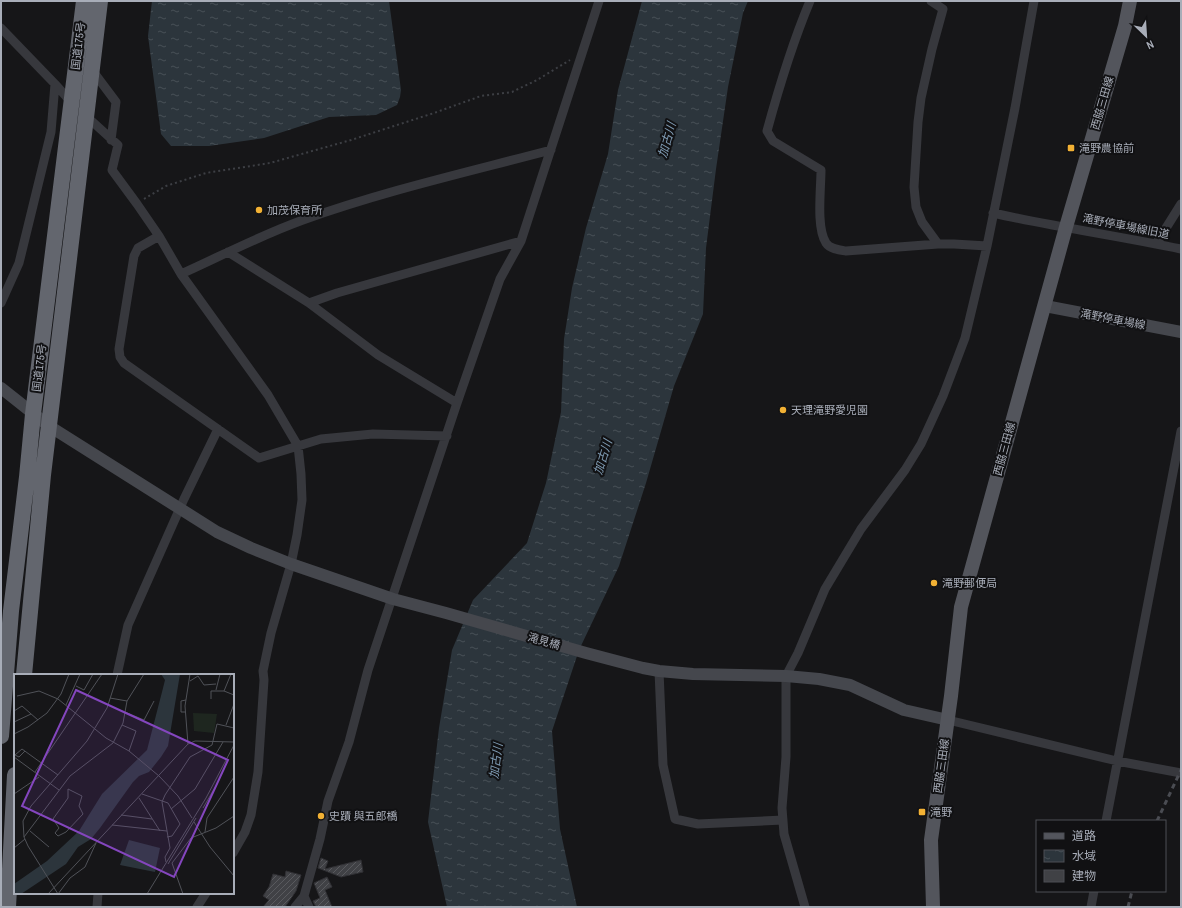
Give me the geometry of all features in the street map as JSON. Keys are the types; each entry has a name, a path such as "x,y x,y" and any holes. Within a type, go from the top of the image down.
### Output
{"highway":[{"name":"国道175号","path":"1,736 11,612 33,414 84,1"},
{"name":"国道175号","path":"24,674 49,426 100,1"},
{"path":"8,907 14,794"}],"main road":[{"name":"西脇三田線","path":"933,907 931,840 948,720 961,607 1066,227 1125,26 1130,1"}],"street":[{"path":"295,907 304,896 328,801 349,742 368,670 393,599 457,403 500,280 521,241 599,1"},
{"path":"810,1 795,37 783,73 767,131 773,141 821,170 820,229 826,244 835,250 846,251 938,244 987,246"},
{"path":"931,1 943,9 921,98 914,187 916,207 922,222 938,244"},
{"path":"804,907 784,834 782,808 786,757 786,676 798,653 825,589 861,529 905,470 920,444 944,396 966,338 987,246 1015,108 1034,1"},
{"path":"1,28 56,84 71,102 118,145 112,170 159,236 180,274 268,395 298,446 302,500 292,564 271,633 263,671 264,680 258,772 250,815 245,832 234,851"},
{"path":"92,70 116,102 111,140"},
{"path":"1,303 19,263 51,132 56,84"},
{"path":"180,274 228,252 316,216 381,196 551,150"},
{"path":"1156,244 1181,204"},
{"name":"滝野停車場線旧道","path":"993,213 1181,250"},
{"path":"159,236 138,248 134,256 119,349 120,357 124,363 218,430 259,458 321,439 373,434 447,436"},
{"path":"309,303 337,293 521,241"},
{"path":"228,252 309,303 378,355 457,403"},
{"name":"滝野停車場線","path":"1045,306 1181,332"},
{"name":"滝見橋","path":"1,388 49,426 218,532 251,548 292,564 393,599 643,668 693,674 786,676 819,679 850,685 904,710 948,720"},
{"path":"117,674 128,625 218,430"},
{"path":"1106,820 1181,431"},
{"path":"659,671 663,765 675,820 698,824 784,820"},
{"path":"948,720 1117,761 1181,773"},
{"path":"1091,907 1094,892"},
{"path":"97,907 98,894"},
{"path":"197,907 205,894"},
{"path":"304,896 309,907"}],"path":[{"path":"137,204 166,186 206,173 270,163 350,140 481,96 512,92 537,80 582,52"}],"water":[{"path":"152,1 389,1 401,90 397,105 376,115 329,117 264,138 209,146 171,146 161,134 148,36"},
{"name":"加古川","path":"642,1 748,1 743,13 728,87 716,169 706,248 703,314 674,386 646,483 619,566 579,650 552,731 560,829 577,907 447,907 428,822 439,728 452,650 473,600 527,543 546,483 561,412 564,339 572,288 586,228 608,154 618,90"}],"building":[{"path":"321,858 328,861 325,869 361,860 363,872 341,877 318,868"},
{"path":"286,871 301,875 296,891 285,907 263,907 269,900 263,896 269,887 273,874 285,877"},
{"path":"327,877 332,887 325,890 332,907 316,907 313,901 320,898 314,883"}],"railway":[{"path":"1157,820 1181,770"},
{"path":"1128,907 1132,892"}],"place":[{"name":"滝野農協前","path":"1071,148"},
{"name":"加茂保育所","path":"259,210"},
{"name":"天理滝野愛児園","path":"783,410"},
{"name":"滝野郵便局","path":"934,583"},
{"name":"滝野","path":"922,812"},
{"name":"史蹟 與五郎橋","path":"321,816"}]}
